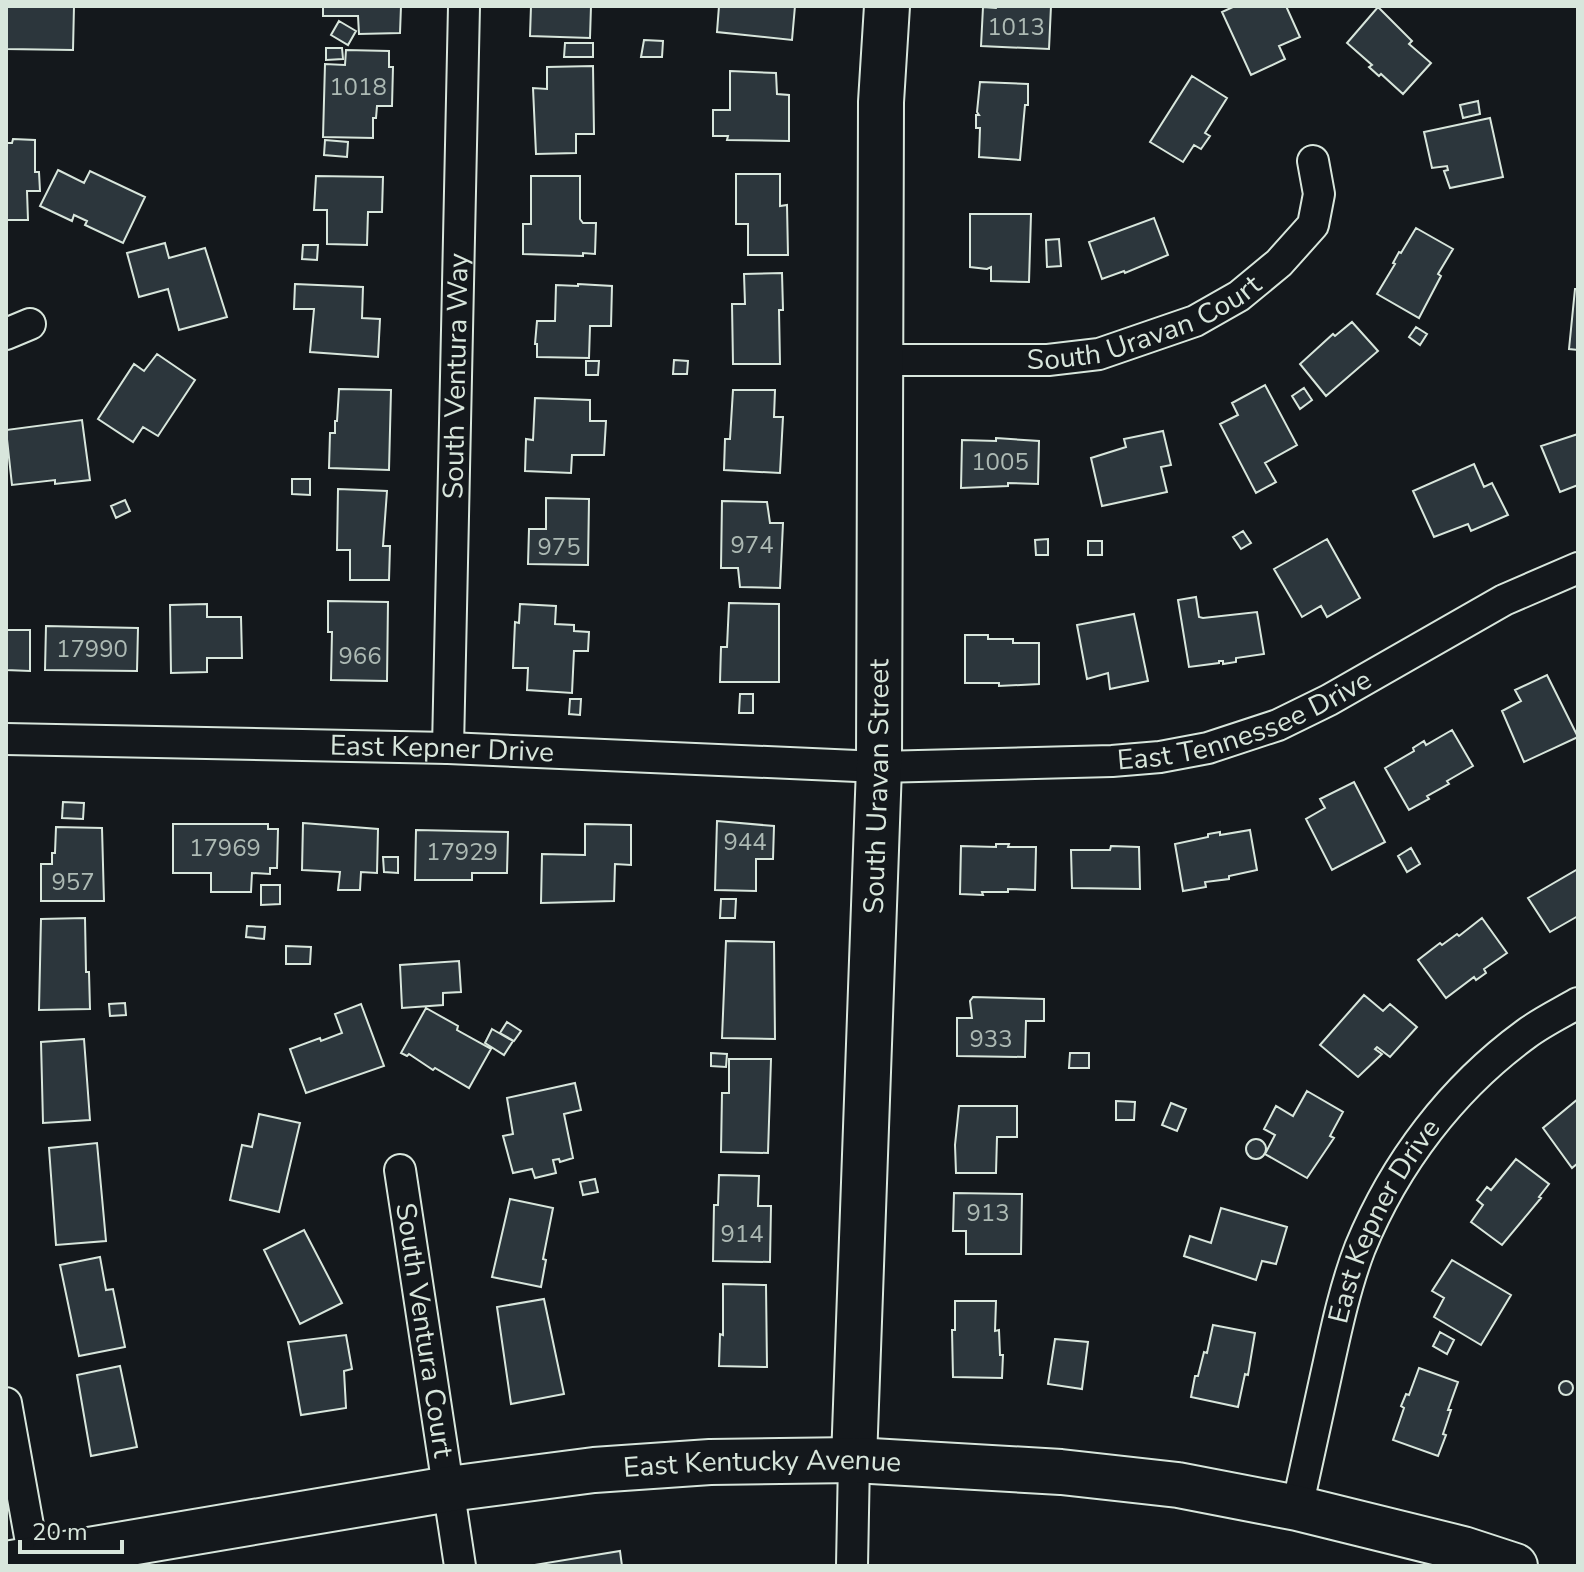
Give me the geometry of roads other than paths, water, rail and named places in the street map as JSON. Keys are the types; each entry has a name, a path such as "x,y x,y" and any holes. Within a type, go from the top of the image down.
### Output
{"street":[{"name":"South Ventura Way","path":"448,748 464,6"},
{"name":"South Uravan Street","path":"852,1566 879,767 881,102 887,6"},
{"name":"South Uravan Court","path":"881,360 1048,360 1099,354 1195,321 1249,288 1279,263 1313,225 1319,194 1313,161"},
{"name":"East Tennessee Drive","path":"879,767 1112,761 1160,757 1208,748 1278,725 1329,700 1504,600 1578,568"},
{"name":"East Kepner Drive","path":"6,739 448,748 879,767"},
{"name":"East Kepner Drive","path":"1297,1508 1338,1323 1359,1250 1380,1204 1405,1160 1435,1120 1469,1083 1526,1033 1578,1003"},
{"name":"South Ventura Court","path":"400,1170 460,1566"},
{"path":"6,1403 20,1562"},
{"name":"East Kentucky Avenue","path":"20,1562 449,1489 617,1468 710,1462 854,1460 1061,1472 1178,1485 1297,1508 1463,1549 1515,1566"}]}
